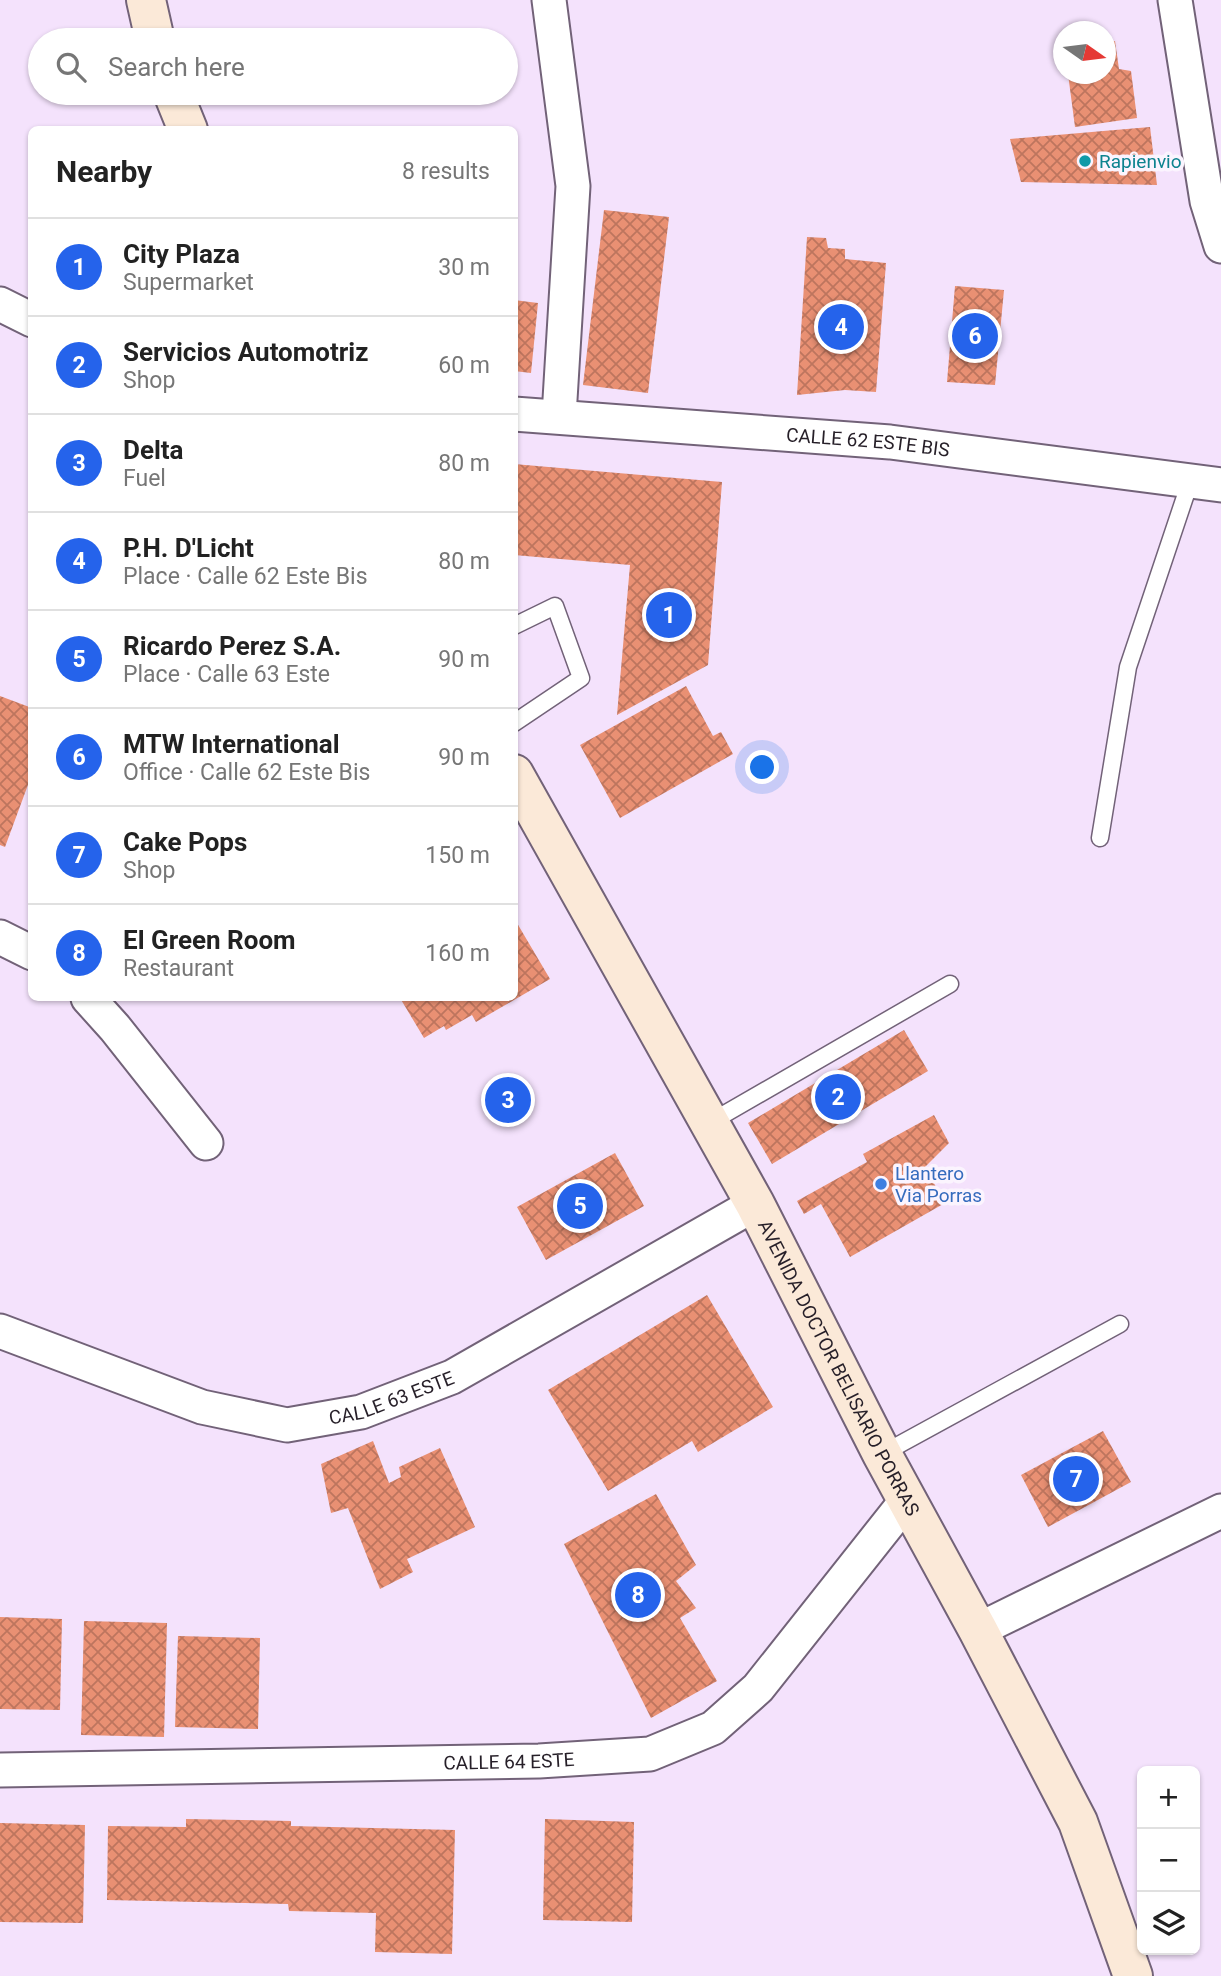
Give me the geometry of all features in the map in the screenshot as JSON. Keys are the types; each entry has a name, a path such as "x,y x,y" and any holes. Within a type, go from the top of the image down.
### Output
{"street":[{"path":"146,0 152,28"},
{"path":"549,0 573,186 559,416"},
{"path":"1174,0 1221,246"},
{"path":"178,105 186,126"},
{"path":"0,304 28,318"},
{"name":"CALLE 62 ESTE BIS","path":"518,414 890,442 1206,482"},
{"name":"AVENIDA DOCTOR BELISARIO PORRAS","path":"518,781 755,1203 881,1454 978,1630 1078,1822 1133,1976"},
{"path":"0,937 28,951"},
{"path":"92,1001 206,1143"},
{"name":"CALLE 63 ESTE","path":"0,1331 202,1407 287,1425 361,1412 452,1377 755,1203"},
{"name":"CALLE 64 ESTE","path":"0,1770 539,1761 650,1754 713,1728 758,1688 907,1500"},
{"path":"978,1630 1221,1511"}],"lane":[{"path":"1100,838 1128,667 1206,482"},
{"path":"518,624 555,606 581,678 518,720"},
{"path":"709,1123 950,984"},
{"path":"881,1454 1120,1324"}],"building":[{"path":"1116,48 1119,69 1131,71 1137,118 1075,127 1069,84 1116,84"},
{"name":"Rapienvio","path":"1150,127 1157,185 1021,182 1010,139"},
{"path":"604,210 669,217 648,393 583,385"},
{"path":"807,237 826,238 828,248 845,249 845,259 886,263 876,392 845,390 797,395"},
{"path":"955,286 1004,290 995,385 947,382"},
{"path":"518,300 538,303 531,373 518,371"},
{"path":"518,464 722,482 708,665 617,715 630,565 518,555"},
{"path":"686,686 713,736 721,732 733,754 620,818 580,745"},
{"path":"0,696 28,706 28,785 5,847 0,845"},
{"path":"518,925 550,979 518,998"},
{"path":"402,1001 512,1001 476,1022 472,1015 446,1030 444,1026 424,1038"},
{"path":"904,1030 928,1071 772,1164 748,1123"},
{"name":"Llantero Via Porras","path":"934,1115 949,1143 925,1167 945,1203 850,1257 821,1204 804,1214 797,1201 867,1162 863,1154"},
{"path":"615,1153 644,1206 546,1260 517,1207"},
{"path":"707,1295 773,1407 698,1452 692,1441 608,1491 548,1390"},
{"path":"1103,1431 1131,1482 1048,1527 1021,1475"},
{"path":"373,1441 389,1483 401,1477 399,1467 440,1448 475,1527 407,1559 413,1572 380,1589 348,1508 331,1513 321,1464"},
{"path":"656,1494 696,1565 676,1581 696,1608 680,1618 717,1681 651,1718 564,1544"},
{"path":"0,1617 62,1619 60,1710 0,1709"},
{"path":"84,1621 167,1623 164,1737 81,1735"},
{"path":"178,1636 260,1638 258,1729 175,1727"},
{"path":"186,1819 291,1821 291,1826 455,1830 452,1954 375,1952 376,1913 289,1911 288,1904 107,1900 108,1826 186,1827"},
{"path":"545,1819 634,1822 632,1922 543,1920"},
{"path":"0,1823 85,1825 83,1923 0,1922"}],"place":[{"name":"Rapienvio","path":"1085,161"},
{"name":"P.H. D'Licht","path":"841,327"},
{"name":"MTW International","path":"975,336"},
{"name":"City Plaza","path":"669,615"},
{"name":"Servicios Automotriz","path":"838,1097"},
{"name":"Delta","path":"508,1100"},
{"name":"Llantero Via Porras","path":"881,1184"},
{"name":"Ricardo Perez S.A.","path":"580,1206"},
{"name":"Cake Pops","path":"1076,1479"},
{"name":"El Green Room","path":"638,1595"}]}
